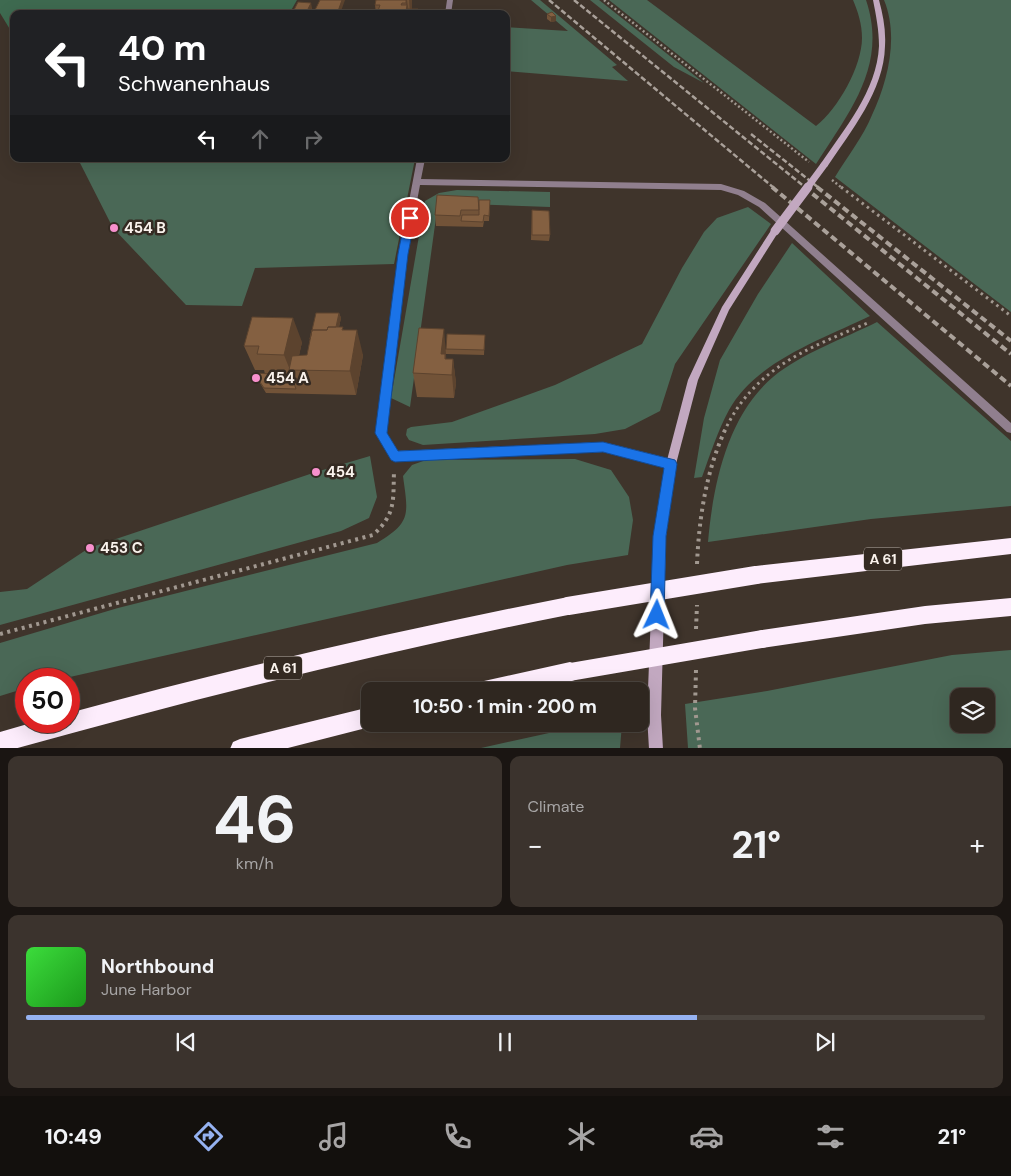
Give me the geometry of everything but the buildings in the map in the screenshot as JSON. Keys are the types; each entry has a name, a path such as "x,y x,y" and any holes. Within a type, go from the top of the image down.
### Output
{"highway":[{"name":"A 61","path":"0,742 167,696 431,633 568,606 756,575 1011,546"},
{"path":"525,682 570,672 762,639 925,616 1011,607"},
{"path":"240,748 361,719"}],"main road":[{"path":"656,748 654,715 660,536 671,464 693,380 725,309 775,231 824,166 873,88 880,68 882,30 876,0"}],"street":[{"path":"420,162 403,254 381,433 395,456 603,447 671,464"},
{"path":"416,182 721,187 741,192 762,205 1011,429"}],"path":[{"path":"697,571 698,542 704,492 718,449 737,405 759,382 802,352 886,315"},
{"path":"0,634 374,535 388,522 392,501 395,456"},
{"path":"696,630 697,601"},
{"path":"696,669 696,708 700,748"}],"green space":[{"path":"0,0 297,0 291,10 10,10 10,29 0,13"},
{"path":"531,0 540,0 617,65 612,67 628,81 510,71 510,27 568,31"},
{"path":"590,0 599,0 704,83 674,67"},
{"path":"609,0 647,0 816,126 840,98 858,61 862,33 853,0 866,0 872,24 872,46 869,66 853,106 816,164"},
{"path":"884,0 1011,0 1011,312 835,177 860,139 883,88 890,58 891,43 891,28"},
{"path":"80,162 414,162 394,264 255,268 242,306 186,305 113,228"},
{"path":"457,190 550,192 550,207 438,203 410,407 391,398 425,201 439,193"},
{"path":"748,207 771,224 675,364 660,411 625,429 595,434 423,445 409,440 406,435 407,429 411,427 452,422 555,385 642,344 682,268 704,232 717,218"},
{"path":"792,243 870,316 792,353 756,378 741,393 729,410 702,477 694,478 704,418 720,360 758,294"},
{"path":"877,322 1011,441 1011,506 871,519 708,542 714,498 725,453 744,411 757,393 784,368 823,347"},
{"path":"370,456 377,497 369,518 341,531 0,625 0,592 27,589 89,548 316,472"},
{"path":"575,459 611,470 629,497 633,520 628,555 567,565 80,675 80,668 15,668 15,691 0,696 0,643 118,608 377,543 397,529 405,516 406,500 403,476 412,465 426,460"},
{"path":"1011,650 1011,748 688,748 685,704 767,691 952,655"},
{"path":"554,732 621,732 620,748 481,748"}],"railway":[{"path":"549,0 774,188"},
{"path":"574,0 806,188"},
{"path":"751,134 819,188"},
{"path":"772,187 1011,386"},
{"path":"804,187 1011,354"},
{"path":"817,187 1011,341"}],"place":[{"name":"454 B","path":"114,228"},
{"name":"454 A","path":"256,378"},
{"name":"454","path":"316,472"},
{"name":"453 C","path":"90,548"}],"route":[{"path":"410,218 403,254 381,433 395,456 603,447 671,464 660,536 657,615"}]}
